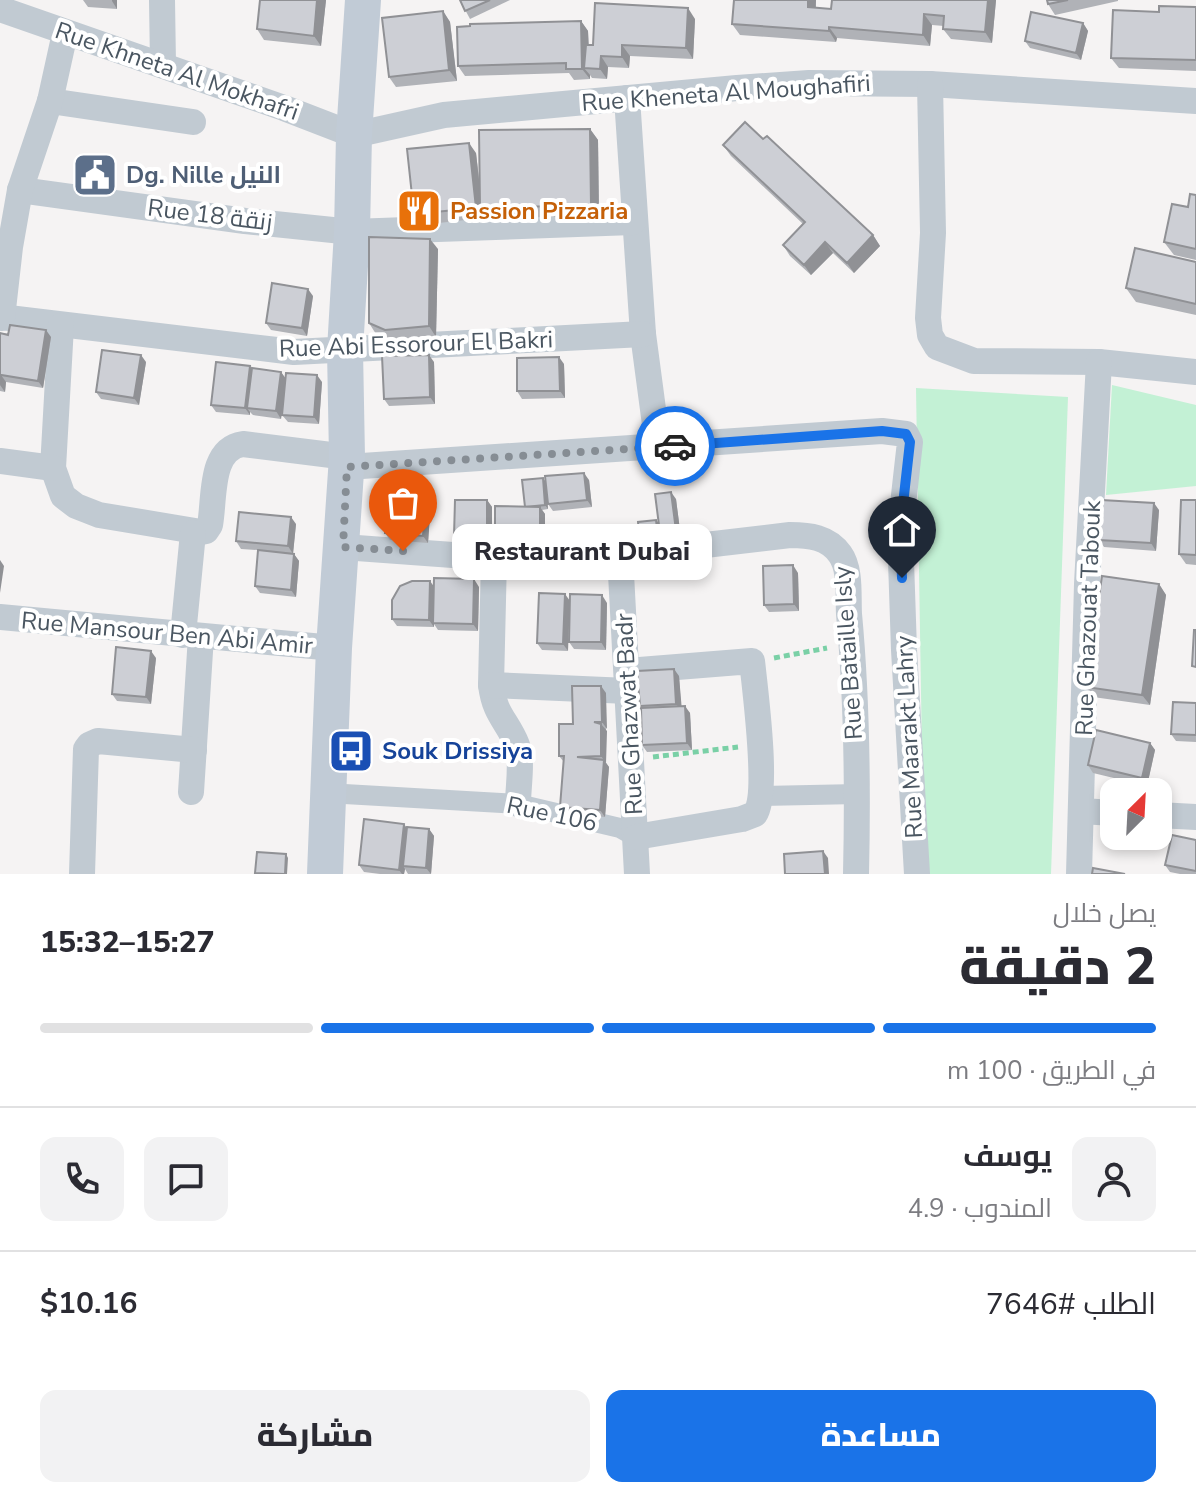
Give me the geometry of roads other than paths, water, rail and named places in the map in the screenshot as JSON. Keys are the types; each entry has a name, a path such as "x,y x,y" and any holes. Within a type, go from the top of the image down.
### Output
{"main road":[{"path":"325,874 334,648 347,462 345,350 354,135 366,1"}],"street":[{"path":"162,0 163,64"},
{"name":"Rue Khneta Al Mokhafri","path":"0,9 163,64 354,135"},
{"path":"1,318 20,190 50,101 65,33"},
{"name":"Rue Kheneta Al Moughafiri","path":"354,135 444,115 809,83 930,84 1196,101"},
{"path":"930,84 933,233 928,318 930,335 937,347 974,361 1099,362 1196,372"},
{"path":"61,326 53,468 63,496 76,506 118,520 193,533 206,531 210,525 220,461 231,447 243,444 347,462 658,447 643,334 633,222 627,98"},
{"path":"50,101 193,122"},
{"name":"Rue 18 زنقة","path":"20,190 245,221 352,232 633,222"},
{"name":"Rue Abi Essorour El Bakri","path":"1,318 294,352 643,334"},
{"name":"Rue Ghazouat Tabouk","path":"1079,874 1087,584 1099,362"},
{"name":"Rue Maarakt Lahry","path":"658,447 882,431 906,434 910,442 900,531 917,874"},
{"path":"0,461 53,468"},
{"path":"191,792 194,750 193,533"},
{"name":"Rue Bataille Isly","path":"343,547 494,558 620,555 765,537 801,535 820,538 839,553 844,563 852,644 858,794 856,874"},
{"name":"Rue Ghazwat Badr","path":"620,555 637,874"},
{"path":"494,558 491,685 493,704 517,744 518,804"},
{"name":"Rue Mansour Ben Abi Amir","path":"0,617 334,648"},
{"path":"491,685 628,681 758,660 761,798 757,812 749,817 636,837"},
{"path":"82,874 86,749 89,745 98,741 194,750"},
{"name":"Rue 106","path":"327,793 518,804 620,828 636,837"},
{"path":"761,798 858,794"},
{"path":"1081,811 1100,812"},
{"path":"1172,816 1196,817"}],"place":[{"name":"Dg. Nille النيل","path":"95,175"},
{"name":"Passion Pizzaria","path":"419,211"},
{"name":"Restaurant Dubai","path":"403,551"},
{"name":"Souk Drissiya","path":"351,751"}]}
